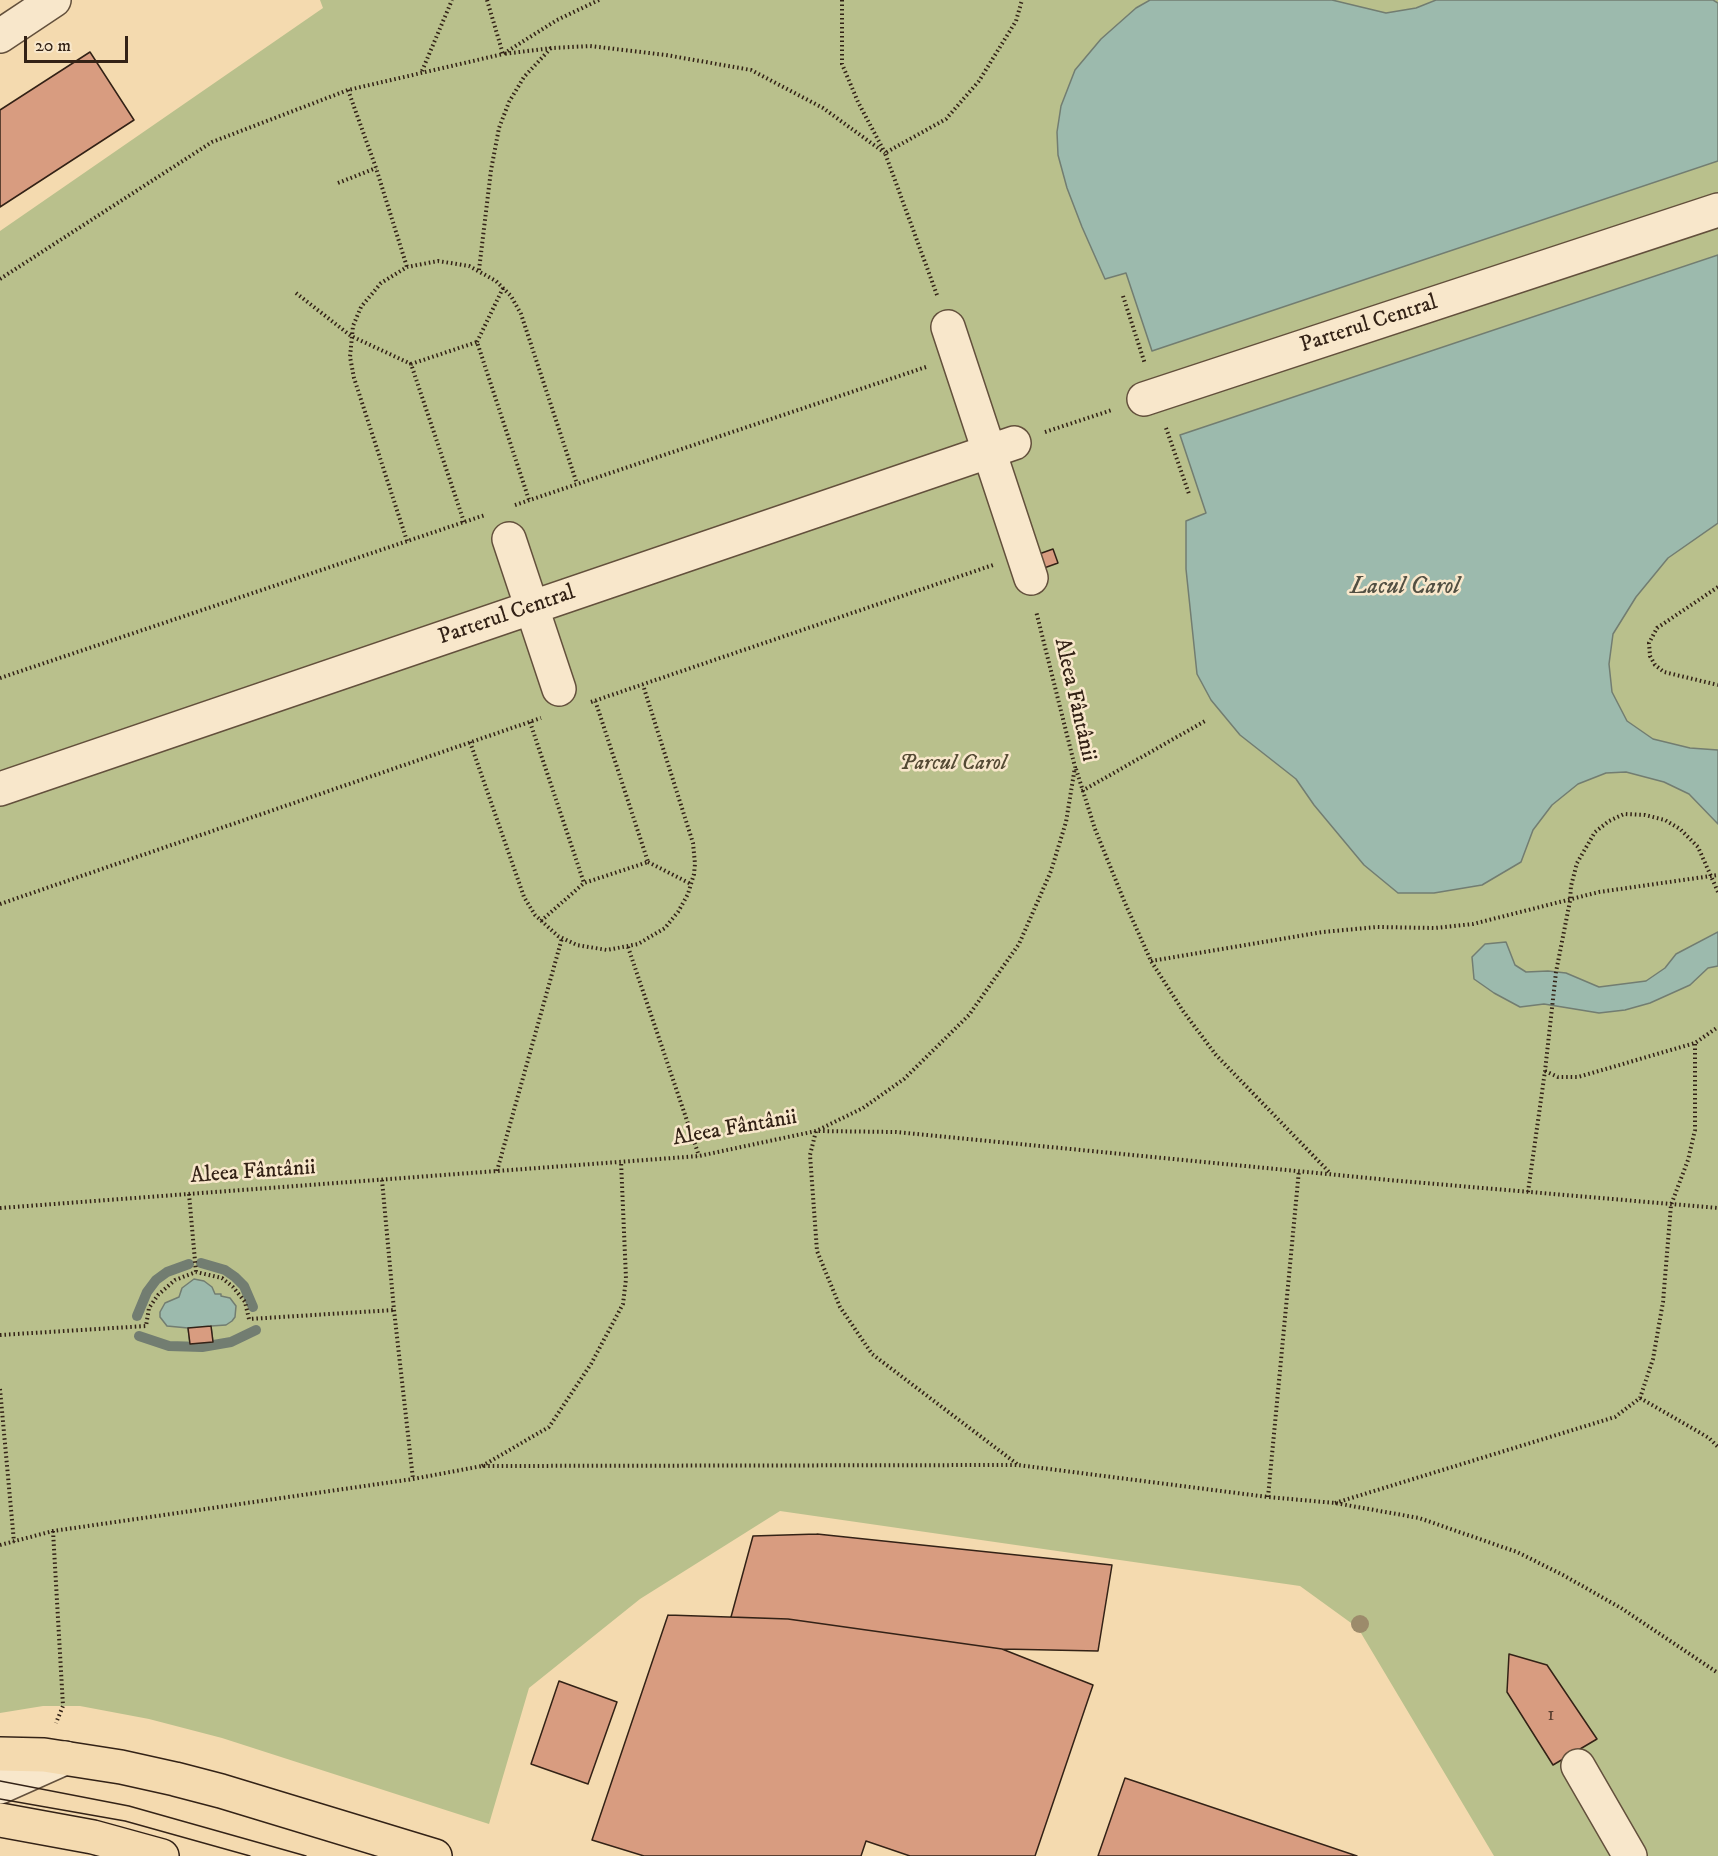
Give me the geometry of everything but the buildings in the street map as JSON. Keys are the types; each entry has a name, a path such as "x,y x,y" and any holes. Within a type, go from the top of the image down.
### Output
{"main road":[{"path":"0,1754 55,1756 121,1767 221,1791 435,1856"},
{"path":"0,1820 93,1838 162,1856"}],"street":[{"path":"0,36 54,0"},
{"name":"Parterul Central","path":"1155,395 1718,210"},
{"path":"953,341 1016,443 1027,566"},
{"name":"Parterul Central","path":"0,789 1016,443"},
{"path":"509,539 565,703"},
{"path":"0,1787 55,1756"},
{"path":"1578,1766 1630,1856"}],"path":[{"path":"422,72 452,0"},
{"path":"487,0 503,54"},
{"path":"503,54 557,20 599,0"},
{"path":"509,507 578,484 953,341 885,153 858,102 842,64 842,0"},
{"path":"885,153 946,119 979,81 1016,21 1022,0"},
{"path":"0,279 212,142 348,90 503,54 552,48 601,47 666,55 751,70 823,108 885,153"},
{"path":"478,270 499,128 509,102 524,77 552,48"},
{"path":"348,90 376,168 407,267"},
{"path":"338,183 376,168"},
{"path":"407,541 354,378 350,357 351,336 361,307 373,290 389,276 407,267 428,262 449,261 478,270 503,288 521,314 578,484"},
{"path":"503,288 477,342 529,500"},
{"path":"296,293 351,336 411,364 477,342"},
{"path":"1123,296 1189,494"},
{"path":"411,364 464,522"},
{"path":"1016,443 1155,395"},
{"path":"0,678 490,513"},
{"path":"0,904 530,722 565,703 595,700 1027,566"},
{"name":"Aleea Fântânii","path":"0,1208 699,1156 816,1131 863,1108 904,1078 969,1015 1018,944 1036,909 1066,822 1075,767 1027,566"},
{"path":"1718,587 1657,628 1649,643 1650,656 1655,665 1664,672 1718,685"},
{"path":"470,742 524,897 541,921 562,938 577,945 607,950 628,947 665,928 684,904 695,864 693,843 643,685"},
{"path":"595,700 648,862 691,884"},
{"path":"1082,790 1205,721"},
{"path":"530,722 584,883"},
{"path":"1075,767 1095,829 1151,961 1183,1011 1216,1054 1330,1173"},
{"path":"1528,1192 1556,972 1571,886 1577,863 1595,832 1609,821 1624,814 1646,815 1665,820 1680,829 1698,847 1718,892"},
{"path":"541,921 584,883 648,862"},
{"path":"1151,961 1323,932 1377,927 1435,928 1473,924 1599,892 1718,876"},
{"path":"497,1171 562,938"},
{"path":"628,947 699,1156"},
{"path":"1545,1071 1558,1077 1578,1077 1695,1043 1718,1027"},
{"path":"1335,1503 1616,1418 1640,1398 1653,1359 1663,1302 1671,1205 1688,1160 1695,1130 1695,1043"},
{"path":"1018,1465 872,1354 840,1307 817,1251 810,1155 816,1131 896,1132 1718,1208"},
{"path":"482,1466 549,1427 591,1364 623,1304 626,1280 621,1161"},
{"path":"1268,1497 1299,1170"},
{"path":"382,1180 393,1310 413,1479"},
{"path":"189,1194 196,1272"},
{"path":"0,1335 146,1326 149,1308 158,1294 174,1280 196,1272 222,1278 233,1287 245,1302 249,1319 393,1310"},
{"path":"0,1389 14,1542"},
{"path":"1640,1398 1709,1438 1718,1447"},
{"path":"0,1545 53,1530 413,1479 482,1466 1018,1465 1268,1497 1335,1503 1419,1518 1517,1552 1621,1608 1718,1673"},
{"path":"53,1530 63,1706 55,1756"}],"green space":[{"name":"Parcul Carol","path":"320,0 1718,0 1718,1856 1494,1856 1358,1628 1300,1586 780,1511 640,1599 529,1688 489,1824 222,1738 149,1719 80,1706 43,1706 0,1713 0,231 323,8"}],"water":[{"path":"1150,0 1332,0 1386,13 1416,8 1436,0 1713,0 1718,3 1718,161 1152,351 1126,273 1105,279 1082,227 1067,188 1058,155 1057,132 1061,106 1075,70 1101,39 1136,8"},
{"name":"Lacul Carol","path":"1718,255 1718,523 1668,558 1636,597 1613,634 1609,664 1612,692 1627,721 1653,739 1690,748 1718,750 1718,824 1689,794 1664,782 1626,772 1606,773 1578,784 1552,805 1533,830 1521,862 1482,885 1434,893 1398,893 1364,865 1314,805 1296,779 1240,735 1211,700 1197,674 1186,569 1186,521 1206,513 1180,435"},
{"path":"1718,932 1718,966 1708,968 1690,985 1650,1003 1625,1010 1599,1013 1544,1004 1520,1007 1474,979 1472,957 1485,944 1506,942 1515,965 1526,972 1566,973 1599,987 1646,981 1665,968 1676,954"},
{"path":"194,1279 204,1281 212,1287 215,1294 230,1298 236,1306 235,1317 232,1321 226,1325 211,1326 213,1342 190,1344 188,1328 167,1326 160,1317 165,1303 179,1297 182,1288"}],"waterway":[{"path":"201,1263 225,1270 235,1277 244,1286 253,1307"},
{"path":"137,1316 147,1292 156,1280 167,1272 189,1264"},
{"path":"139,1336 169,1346 202,1347 231,1342 256,1330"}],"tram line":[{"path":"0,1781 129,1806 306,1856"},
{"path":"0,1799 125,1821 250,1856"}]}
